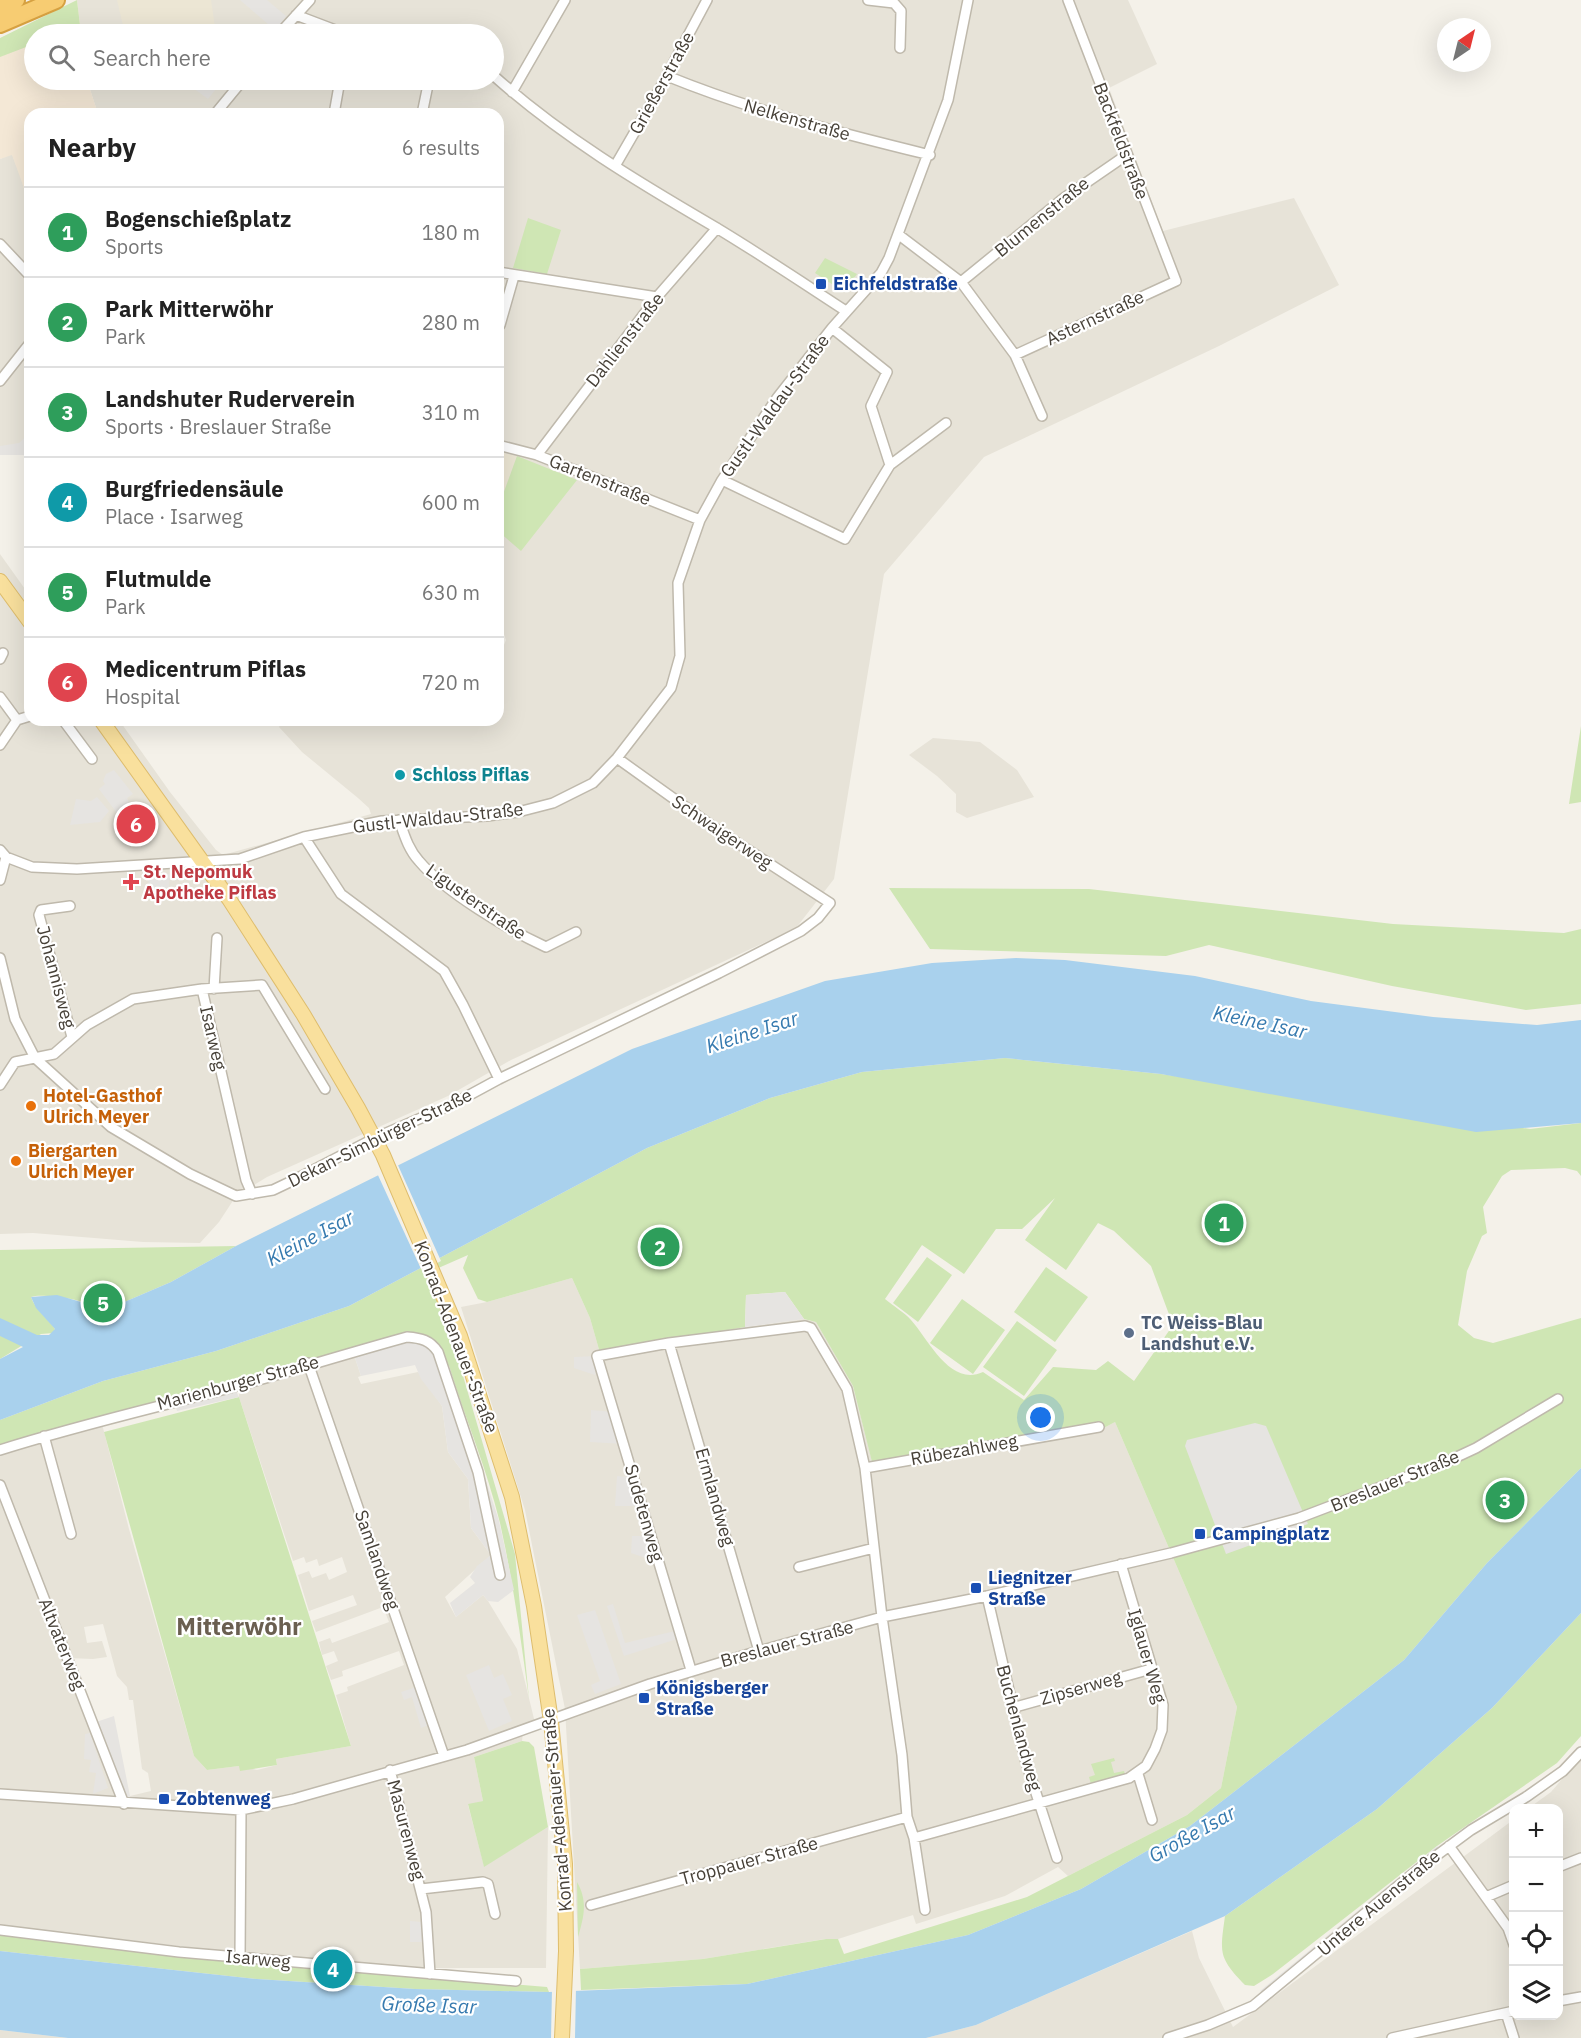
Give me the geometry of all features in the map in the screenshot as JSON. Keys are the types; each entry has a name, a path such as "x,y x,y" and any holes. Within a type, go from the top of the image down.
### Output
{"highway":[{"path":"0,3 8,0"},
{"path":"0,8 16,0"},
{"path":"0,24 56,0"}],"main road":[{"path":"0,581 24,614"},
{"name":"Konrad-Adenauer-Straße","path":"105,726 202,862 303,1014 377,1143 441,1290 495,1438 512,1497 534,1606 551,1721 565,1864 562,2038"}],"street":[{"path":"288,24 310,0"},
{"path":"512,92 565,0"},
{"name":"Grießerstraße","path":"615,165 667,76 707,0"},
{"path":"868,0 894,3 901,11 900,48"},
{"name":"Gustl-Waldau-Straße","path":"3,854 32,867 77,870 240,858 304,837 345,827 399,820 487,816 532,808 553,803 593,783 617,758 670,688 680,656 678,583 700,520 722,480 777,398 846,311 881,273 930,155 956,70 968,0"},
{"name":"Backfeldstraße","path":"1068,0 1125,156 1176,281"},
{"path":"296,15 320,24"},
{"name":"Nelkenstraße","path":"667,76 725,99 787,119 930,155"},
{"path":"504,85 535,112 663,198 717,228 846,311"},
{"path":"220,108 235,90"},
{"path":"335,108 338,90"},
{"path":"423,108 427,90"},
{"name":"Blumenstraße","path":"961,282 1064,198 1125,156"},
{"name":"Dahlienstraße","path":"537,455 657,297 717,228"},
{"path":"899,234 961,282 1015,355 1042,416"},
{"path":"0,244 24,270"},
{"path":"504,274 657,297"},
{"path":"504,310 513,276"},
{"name":"Asternstraße","path":"1015,355 1176,281"},
{"path":"832,328 887,372 871,406 890,465"},
{"path":"0,381 24,351"},
{"path":"722,480 845,539 890,465 946,423"},
{"name":"Gartenstraße","path":"504,447 537,455 700,520"},
{"path":"0,697 17,720"},
{"path":"0,745 17,720 24,718"},
{"path":"67,726 92,759"},
{"name":"Schwaigerweg","path":"617,758 718,831 830,903"},
{"name":"Ligusterstraße","path":"399,820 409,849 419,862 459,894 524,937 546,947 576,932"},
{"path":"304,837 340,894 444,971 464,1005 499,1079"},
{"path":"0,880 3,854"},
{"name":"Dekan-Simbürger-Straße","path":"0,958 15,1019 35,1058 111,1127 190,1174 236,1196 273,1190 377,1143 499,1079 719,974 801,931 818,918 830,903"},
{"name":"Johannisweg","path":"70,906 42,910 39,915 72,1037"},
{"path":"214,989 217,938"},
{"name":"Isarweg","path":"252,1194 246,1180 202,989 262,985 325,1089"},
{"name":"Johannisweg","path":"0,1085 15,1062 54,1054 72,1037 133,999 202,989"},
{"path":"669,1343 787,1327 811,1328 847,1389 865,1468 882,1617 902,1755 907,1816 914,1838 925,1910"},
{"name":"Marienburger Straße","path":"0,1450 44,1436 267,1377 308,1363 407,1337 420,1337 432,1343 438,1352 478,1472 500,1575"},
{"name":"Sudetenweg","path":"669,1343 597,1356 691,1670"},
{"name":"Ermlandweg","path":"669,1343 759,1651"},
{"name":"Samlandweg","path":"308,1363 444,1756"},
{"name":"Breslauer Straße","path":"0,1794 241,1810 293,1799 444,1756 551,1721 691,1670 759,1651 882,1617 987,1596 1299,1518 1400,1481 1476,1448 1557,1399"},
{"name":"Rübezahlweg","path":"865,1468 1099,1427"},
{"path":"44,1436 71,1534"},
{"name":"Altvaterweg","path":"0,1485 124,1804"},
{"path":"799,1567 874,1548"},
{"name":"Iglauer Weg","path":"1121,1564 1150,1669 1163,1705 1162,1730 1146,1766 1138,1774"},
{"name":"Buchenlandweg","path":"987,1596 1012,1708 1057,1858"},
{"name":"Zipserweg","path":"1012,1708 1150,1669"},
{"name":"Untere Auenstraße","path":"1168,2038 1253,2007 1449,1846 1554,1778 1581,1752"},
{"name":"Masurenweg","path":"390,1770 426,1912 430,1974"},
{"path":"914,1838 1138,1774 1152,1821"},
{"path":"240,1958 241,1810"},
{"name":"Troppauer Straße","path":"591,1905 907,1816"},
{"path":"1449,1846 1509,1931"},
{"path":"1563,1865 1581,1858"},
{"name":"Masurenweg","path":"421,1889 483,1882 488,1884 492,1890 495,1914"},
{"path":"1486,1897 1509,1887"},
{"name":"Isarweg","path":"0,1930 240,1958 516,1981"},
{"path":"1563,2000 1581,1997"},
{"path":"1392,2038 1416,2036 1509,2012"},
{"path":"1511,2020 1514,2038"}],"shaded area":[{"path":"77,0 1128,0 1157,64 1109,88 1163,231 1294,198 1339,285 1219,346 984,457 884,574 834,879 796,928 511,1060 448,1096 267,1177 236,1196 219,1222 200,1243 143,1242 33,1233 0,1234 0,554 24,588 24,726 123,726 170,792 216,850 223,855 371,814 369,808 358,798 302,752 280,726 504,726 504,645 506,640 504,634 504,108 96,108 90,90 504,90 504,24 80,24"},
{"path":"117,0 211,0 215,24 123,24"},
{"path":"240,0 267,0 286,16 280,24 268,24"},
{"path":"78,9 80,24 41,24"},
{"path":"24,31 24,90 90,90 96,108 24,108 24,188 12,155 0,159 0,41"},
{"path":"196,90 215,90 208,99"},
{"path":"12,154 24,186 24,455 0,455 0,159"},
{"path":"24,438 24,455 0,455 0,446 19,443"},
{"path":"504,453 517,456 504,492"},
{"path":"933,738 980,742 1017,770 1034,797 967,818 956,812 956,794 909,755"},
{"path":"114,770 133,794 127,798 130,805 117,813 99,789 105,784 103,781 106,774"},
{"path":"97,797 109,811 100,822 70,825 76,799 91,801"},
{"path":"148,873 170,874 169,887 149,893"},
{"path":"572,1278 590,1318 600,1353 745,1327 804,1319 816,1322 853,1386 872,1461 1100,1430 1115,1422 1237,1707 1221,1788 1187,1815 1068,1876 1058,1867 1005,1896 916,1924 913,1915 838,1939 825,1939 703,1959 580,1969 565,1709 525,1510 461,1307"},
{"path":"785,1292 804,1319 745,1327 746,1295"},
{"path":"420,1337 449,1366 499,1521 514,1590 498,1602 488,1601 483,1595 456,1617 450,1603 475,1583 470,1577 477,1566 491,1555 471,1528 468,1479 448,1452 442,1406 421,1379 415,1365 361,1376 353,1352"},
{"path":"353,1352 361,1376 358,1377 361,1384 418,1372 442,1406 448,1452 468,1479 471,1528 491,1555 445,1597 456,1617 483,1595 488,1601 517,1649 536,1727 523,1732 522,1741 474,1757 483,1801 468,1805 484,1866 548,1827 546,1968 420,1968 240,1953 0,1925 0,1450 101,1420 129,1529 194,1756 207,1770 239,1766 257,1770 277,1765 276,1759 351,1746 336,1695 348,1691 347,1687 404,1665 399,1651 342,1671 343,1676 331,1680 326,1666 338,1661 334,1651 322,1655 319,1642 330,1638 332,1643 389,1622 383,1607 316,1632 312,1621 357,1605 353,1595 309,1611 298,1575 309,1571 312,1578 326,1573 329,1580 347,1572 342,1557 319,1566 317,1559 306,1563 304,1557 293,1561 239,1397 239,1385 304,1369 309,1374 311,1364","holes":["103,1624 117,1676 127,1687 129,1700 133,1700 142,1769 148,1773 151,1791 130,1796 124,1803 68,1658 107,1657 102,1641 87,1643 84,1627"]},
{"path":"597,1356 595,1375 574,1368 574,1357"},
{"path":"235,1389 239,1397 177,1411 174,1401"},
{"path":"591,1410 614,1412 624,1444 590,1442"},
{"path":"1255,1423 1266,1426 1308,1524 1226,1554 1185,1446 1187,1440"},
{"path":"617,1476 633,1477 642,1506 615,1506"},
{"path":"632,1536 650,1536 658,1562 631,1553"},
{"path":"613,1604 625,1643 679,1630 680,1638 624,1656 607,1606"},
{"path":"595,1610 621,1684 595,1694 591,1685 600,1681 577,1615"},
{"path":"489,1665 494,1678 503,1674 512,1695 503,1699 512,1721 489,1731 466,1675"},
{"path":"420,1686 434,1723 421,1728 412,1697 404,1700 401,1692"},
{"path":"114,1716 130,1796 124,1804 93,1723"},
{"path":"90,1733 108,1788 93,1794 96,1773 89,1772 91,1760 84,1759 85,1734"},
{"path":"1581,1757 1581,2038 926,2038 976,2025 1192,1931 1199,1958 1233,2027 1509,1823 1509,2020 1563,2020 1563,1804 1534,1804 1551,1792"},
{"path":"1437,1846 1439,1849 1370,1902 1263,1993 1260,1991"},
{"path":"410,1921 422,1922 422,1942 410,1942"},
{"path":"0,2030 68,2038 0,2038"}],"green space":[{"path":"77,0 80,24 28,24"},
{"path":"24,26 24,48 0,57 0,38"},
{"path":"528,218 561,230 547,274 513,268"},
{"path":"825,258 857,274 844,292 815,273"},
{"path":"517,456 577,480 521,551 504,536 504,492"},
{"path":"1581,726 1581,802 1569,804"},
{"path":"889,888 1089,889 1393,924 1564,933 1581,929 1581,1004 1526,1010 1392,986 1209,945 1166,956 930,949"},
{"path":"1005,1058 1161,1074 1530,1129 1581,1123 1581,1176 1577,1171 1565,1168 1511,1170 1502,1176 1483,1207 1487,1233 1482,1236 1467,1271 1458,1325 1474,1338 1493,1343 1581,1318 1581,1468 1487,1563 1404,1660 1190,1826 1081,1889 968,1935 747,1984 581,1990 580,1969 703,1959 826,1939 838,1939 844,1954 1027,1897 1187,1815 1221,1788 1237,1707 1115,1422 1100,1430 1040,1443 872,1462 853,1386 816,1322 804,1319 785,1292 746,1295 745,1327 600,1353 590,1318 572,1278 487,1302 478,1299 463,1268 468,1255 427,1273 440,1297 515,1554 529,1699 509,1567 489,1483 449,1366 438,1351 420,1337 0,1450 0,1420 103,1381 216,1351 349,1306 647,1148 770,1098 862,1072","holes":["1055,1198 1025,1240 1066,1270 1098,1223 1114,1231 1151,1266 1173,1325 1134,1381 1108,1361 1096,1370 1053,1367 1024,1400 983,1372 971,1375 960,1373 950,1367 941,1359 911,1320 885,1299 922,1245 964,1274 996,1229 1022,1229"]},
{"path":"236,1246 171,1282 101,1312 94,1312 88,1304 77,1300 51,1296 31,1297 55,1329 53,1333 41,1334 0,1359 0,1250"},
{"path":"927,1257 952,1275 918,1322 893,1303"},
{"path":"1046,1267 1088,1297 1055,1342 1014,1312"},
{"path":"962,1299 1005,1330 973,1374 930,1343"},
{"path":"1017,1321 1057,1350 1024,1396 983,1367"},
{"path":"239,1397 351,1746 276,1759 277,1765 240,1771 239,1766 207,1770 194,1756 104,1432"},
{"path":"1581,1613 1581,1736 1557,1763 1437,1846 1273,1974 1254,1986 1245,1985 1225,1961 1222,1938 1225,1916 1377,1809 1492,1708"},
{"path":"522,1741 529,1742 534,1747 548,1827 484,1867 468,1804 483,1801 474,1757"},
{"path":"1114,1758 1115,1761 1111,1762 1114,1773 1124,1771 1125,1774 1091,1784 1089,1777 1095,1775 1091,1764"},
{"path":"577,1882 584,1902 578,1937"},
{"path":"0,1933 221,1960 547,1987 549,1992 415,1989 257,1979 0,1951"}],"water":[{"name":"Kleine Isar","path":"1016,958 1065,960 1195,976 1311,1001 1433,1017 1537,1025 1581,1020 1581,1123 1476,1132 1161,1074 1005,1058 862,1072 770,1098 647,1148 349,1306 216,1351 103,1381 0,1420 0,1359 23,1347 0,1336 0,1318 37,1335 49,1335 55,1329 36,1308 31,1297 57,1295 88,1304 94,1312 101,1312 171,1282 236,1246 632,1049 825,981 932,963"},
{"name":"Große Isar","path":"1581,1468 1581,1613 1492,1708 1377,1809 1225,1916 976,2025 926,2038 68,2038 0,2030 0,1951 257,1979 415,1989 549,1992 747,1984 968,1935 1081,1889 1190,1826 1404,1660 1487,1563"}],"pier":[{"path":"397,1163 441,1261 422,1271 377,1173"},
{"path":"576,1987 575,2038 551,2038 552,1989"}],"place":[{"name":"Eichfeldstraße","path":"821,284"},
{"name":"Schloss Piflas","path":"400,775"},
{"name":"Medicentrum Piflas","path":"136,824"},
{"name":"St. Nepomuk Apotheke Piflas","path":"131,882"},
{"name":"Hotel-Gasthof Ulrich Meyer","path":"31,1106"},
{"name":"Biergarten Ulrich Meyer","path":"16,1161"},
{"name":"Bogenschießplatz","path":"1224,1223"},
{"name":"Park Mitterwöhr","path":"660,1247"},
{"name":"Flutmulde","path":"103,1303"},
{"name":"TC Weiss-Blau Landshut e.V.","path":"1129,1333"},
{"name":"Landshuter Ruderverein","path":"1505,1500"},
{"name":"Campingplatz","path":"1200,1534"},
{"name":"Liegnitzer Straße","path":"976,1588"},
{"name":"Königsberger Straße","path":"644,1698"},
{"name":"Zobtenweg","path":"164,1799"},
{"name":"Burgfriedensäule","path":"333,1969"}],"district":[{"name":"Mitterwöhr","path":"239,1627"}]}
